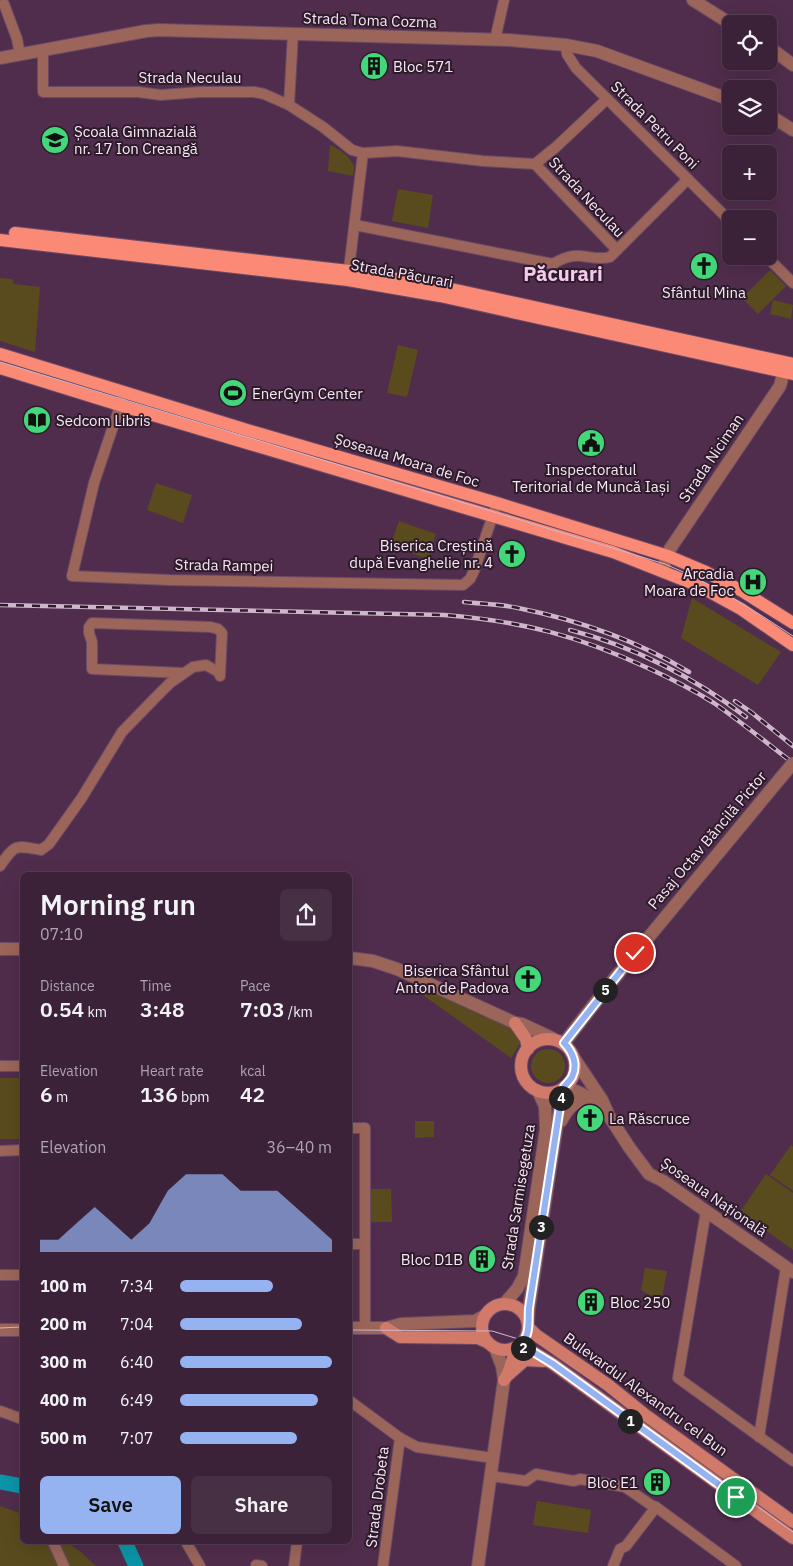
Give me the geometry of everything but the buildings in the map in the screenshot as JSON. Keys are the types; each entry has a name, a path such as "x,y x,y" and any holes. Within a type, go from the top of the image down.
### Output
{"main road":[{"name":"Strada Păcurari","path":"0,232 348,275 440,296 789,368"},
{"name":"Strada Păcurari","path":"0,240 348,275"},
{"name":"Șoseaua Moara de Foc","path":"0,354 126,391 256,433 497,503 668,556 706,572 742,591 793,623"},
{"name":"Șoseaua Moara de Foc","path":"0,368 613,552 700,586 734,605 793,645"},
{"path":"515,1023 526,1039 528,1049"},
{"path":"552,1038 564,1043 574,1058 575,1068 573,1076 564,1087 551,1093 538,1091 528,1084 523,1072 524,1057 528,1049 538,1041 552,1038"},
{"path":"491,1345 482,1330 484,1316 493,1307 504,1304 515,1305 520,1308 526,1316 529,1325 527,1337 513,1356 506,1377"},
{"name":"Bulevardul Alexandru cel Bun","path":"529,1325 536,1335 608,1384 644,1414 793,1522"},
{"path":"386,1328 400,1337 478,1338 504,1350 518,1347"},
{"name":"Bulevardul Alexandru cel Bun","path":"518,1347 535,1353 549,1362 793,1538"},
{"path":"506,1377 524,1360 534,1359 549,1362"}],"street":[{"path":"496,40 504,0"},
{"path":"693,0 722,18"},
{"path":"5,3 20,54"},
{"name":"Strada Toma Cozma","path":"0,58 159,30 496,40 566,45 597,51 722,97"},
{"path":"289,105 293,34"},
{"name":"Strada Petru Poni","path":"566,45 567,54 571,62 722,213"},
{"name":"Strada Neculau","path":"44,50 43,92 138,92 161,95 200,92 254,92 275,98 289,105 323,127 352,150 363,153 397,151 483,161 535,164 607,100"},
{"path":"777,53 793,65"},
{"path":"777,120 793,130"},
{"path":"348,275 363,153"},
{"name":"Strada Neculau","path":"535,164 617,250"},
{"path":"355,225 553,264 579,256 600,260 610,257 688,179"},
{"path":"775,265 793,283"},
{"name":"Strada Niciman","path":"662,571 670,549 780,386 789,368"},
{"path":"120,405 126,391"},
{"name":"Strada Rampei","path":"120,405 94,483 72,576 170,580 462,585 470,579 474,571 497,503"},
{"path":"0,866 11,850 17,846 41,850 49,844 81,799 122,732 170,682 183,673 193,666 206,665 220,675 222,633 218,629 211,627 92,623 89,626 88,633 92,642 92,669 183,673"},
{"name":"Pasaj Octav Băncilă Pictor","path":"564,1043 609,985 793,763"},
{"path":"0,949 20,950"},
{"path":"352,958 373,961 397,968 515,1023 522,1024 552,1038"},
{"name":"Șoseaua Națională","path":"574,1058 602,1100 609,1116 649,1174 663,1181 789,1270"},
{"path":"0,1066 20,1066"},
{"name":"Șoseaua Națională","path":"564,1087 589,1097 609,1116"},
{"name":"Strada Sarmisegetuza","path":"529,1325 529,1308 564,1087"},
{"name":"Strada Sarmisegetuza","path":"504,1304 518,1289 524,1276 546,1130 545,1106 538,1091"},
{"path":"556,1130 568,1108 580,1102 594,1108 620,1133"},
{"path":"352,1128 365,1128 365,1328"},
{"path":"0,1150 20,1150"},
{"path":"706,1211 678,1378 793,1461"},
{"path":"352,1244 365,1244"},
{"path":"759,1437 789,1270"},
{"path":"0,1275 20,1275"},
{"path":"352,1328 386,1328 401,1324 474,1321 484,1316"},
{"path":"0,1330 20,1330"},
{"path":"478,1566 506,1377 491,1345"},
{"path":"352,1402 400,1438"},
{"path":"0,1411 20,1418"},
{"name":"Strada Drobeta","path":"383,1566 400,1438 416,1448 493,1458"},
{"path":"491,1476 526,1481 536,1474 625,1487 656,1507 736,1566"},
{"path":"613,1566 620,1549 626,1546 656,1507"},
{"path":"54,1544 64,1566"},
{"path":"187,1544 200,1566"},
{"path":"294,1566 298,1544"}],"shaded area":[{"path":"330,145 340,150 353,164 353,176 328,171"},
{"path":"398,189 433,195 428,228 392,221"},
{"path":"770,270 786,286 758,314 742,298"},
{"path":"0,278 12,279 14,284 40,287 35,352 0,341"},
{"path":"773,300 793,305 791,319 770,314"},
{"path":"398,345 418,350 407,397 387,393"},
{"path":"156,483 192,495 183,523 147,510"},
{"path":"399,521 436,534 428,559 390,546"},
{"path":"692,598 781,652 758,685 681,638"},
{"path":"416,984 514,1030 521,1042 511,1058 413,988"},
{"path":"548,1049 560,1054 565,1066 560,1078 548,1083 536,1078 531,1066 536,1054"},
{"path":"0,1078 20,1078 20,1139 0,1139"},
{"path":"415,1121 434,1121 434,1137 415,1138"},
{"path":"791,1145 793,1147 793,1191 770,1175"},
{"path":"766,1174 793,1193 793,1250 740,1212"},
{"path":"370,1189 391,1189 392,1222 370,1222"},
{"path":"645,1268 667,1271 661,1302 641,1290"},
{"path":"537,1501 591,1510 588,1533 533,1525"},
{"path":"0,1506 20,1513 20,1544 69,1544 96,1566 0,1566"}],"waterway":[{"path":"0,1482 20,1486"},
{"path":"126,1544 136,1566"}],"tram line":[{"path":"0,362 665,564 715,588 793,636"},
{"path":"0,1328 20,1327"},
{"path":"352,1330 492,1331 525,1341 793,1532"}],"railway":[{"path":"464,602 511,607 584,625 648,650 689,672"},
{"path":"0,605 444,615 525,626 599,647 674,681 714,703 793,763"},
{"path":"570,630 640,654 706,689 746,717"},
{"path":"735,701 793,746"}],"place":[{"name":"Bloc 571","path":"374,66"},
{"name":"Școala Gimnazială nr. 17 Ion Creangă","path":"55,140"},
{"name":"Sfântul Mina","path":"704,266"},
{"name":"EnerGym Center","path":"233,393"},
{"name":"Sedcom Libris","path":"37,420"},
{"name":"Inspectoratul Teritorial de Muncă Iași","path":"591,443"},
{"name":"Biserica Creștină după Evanghelie nr. 4","path":"512,554"},
{"name":"Arcadia Moara de Foc","path":"753,582"},
{"name":"Biserica Sfântul Anton de Padova","path":"528,979"},
{"name":"La Răscruce","path":"590,1118"},
{"name":"Bloc D1B","path":"482,1259"},
{"name":"Bloc 250","path":"591,1302"},
{"name":"Bloc E1","path":"657,1482"}],"district":[{"name":"Păcurari","path":"563,273"}],"route":[{"path":"635,953 564,1043 574,1058 575,1068 573,1076 564,1087 561,1100 529,1308 529,1328 527,1337 518,1347 535,1353 553,1364 736,1497"}]}
